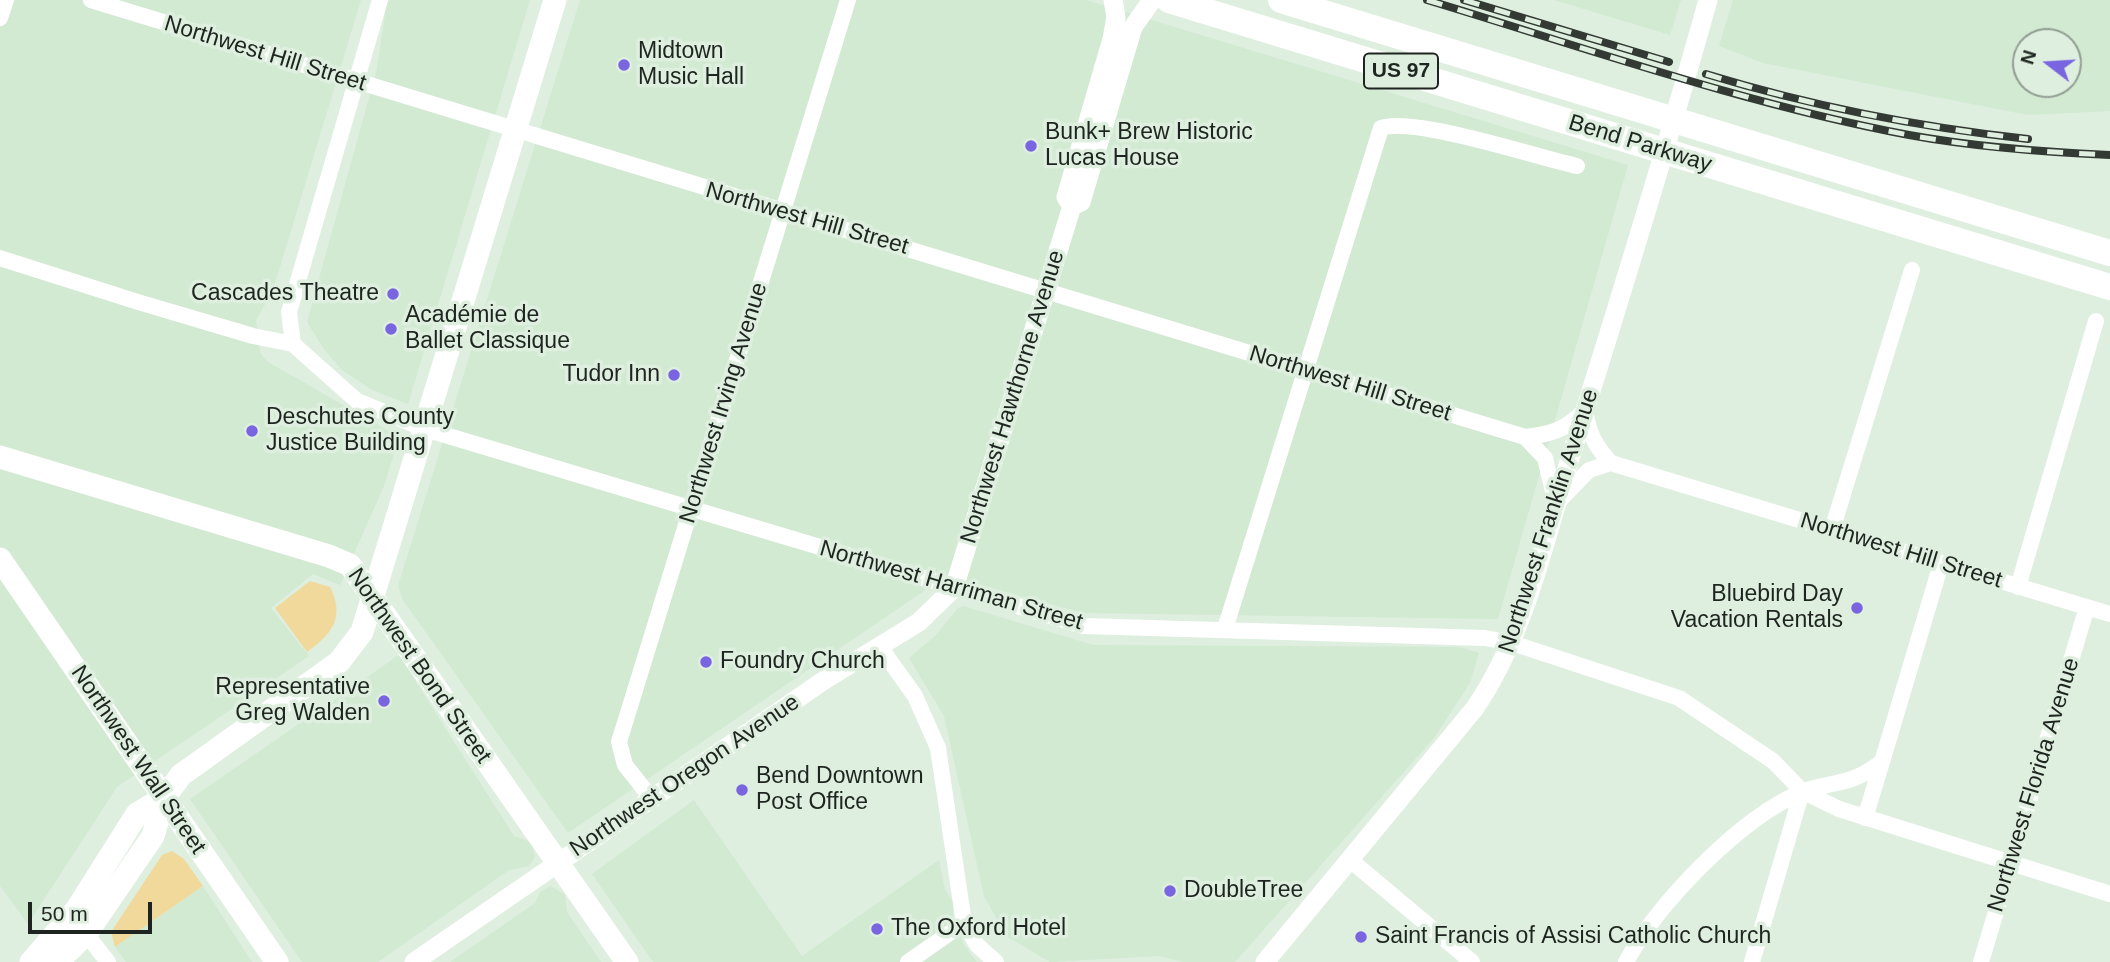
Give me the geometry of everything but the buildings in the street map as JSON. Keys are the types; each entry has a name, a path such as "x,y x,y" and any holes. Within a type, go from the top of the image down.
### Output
{"highway":[{"name":"Bend Parkway","path":"1170,0 2110,287"},
{"name":"Bend Parkway","path":"1281,0 2110,253"},
{"path":"2036,230 2110,243"}],"main road":[{"path":"57,962 86,934 153,836 164,798 181,775 339,662 362,632 555,0"},
{"name":"Northwest Bond Street","path":"0,457 329,556 350,565 627,962"},
{"name":"Northwest Wall Street","path":"0,559 277,962"},
{"path":"31,962 77,909 137,814 164,798"}],"street":[{"path":"0,18 6,0"},
{"name":"Northwest Hill Street","path":"91,0 123,5 515,131 1525,437 1554,434 1568,427 1585,409"},
{"path":"0,258 253,336 293,344 289,312 380,0"},
{"name":"Northwest Irving Avenue","path":"652,799 625,765 619,742 848,0"},
{"name":"Northwest Hawthorne Avenue","path":"1072,206 1066,197 1112,40 1116,17 1113,0"},
{"name":"Northwest Hawthorne Avenue","path":"954,589 1072,206 1081,202 1133,27 1152,0"},
{"name":"Northwest Franklin Avenue","path":"1265,962 1475,708 1497,675 1512,643 1708,0"},
{"path":"1225,629 1376,136 1381,128 1393,123 1433,129 1577,166"},
{"path":"1832,530 1913,270"},
{"path":"2018,587 2096,321"},
{"name":"Northwest Harriman Street","path":"293,344 357,401 425,429 1084,626 1485,638 1512,643 1679,698 1773,761 1802,791 1865,818 2110,894"},
{"path":"1556,504 1588,470 1611,463 1596,447 1588,432 1585,409"},
{"path":"1525,437 1545,458 1556,504"},
{"name":"Northwest Hill Street","path":"1611,463 2110,614"},
{"path":"1865,818 1941,564"},
{"name":"Northwest Oregon Avenue","path":"414,962 823,681 919,622 954,589"},
{"name":"Northwest Florida Avenue","path":"1981,962 2087,607"},
{"path":"880,647 915,696 938,748 964,923 977,945 996,962"},
{"path":"1626,962 1668,904 1711,857 1760,815 1802,791 1858,777 1882,762"},
{"path":"1752,962 1802,791"},
{"path":"1349,859 1472,962"},
{"path":"908,962 964,923"},
{"path":"86,934 108,962"}],"shaded area":[{"path":"0,0 361,0 273,290 256,320 260,353 268,362 399,437 384,486 340,585 313,574 271,608 309,656 117,787 28,924 0,886"},
{"path":"387,0 530,0 408,404 372,390 342,370 323,348 307,322 377,69"},
{"path":"580,0 1086,0 1628,165 1498,619 1083,613 946,576 568,833 403,600 398,586"},
{"path":"1554,0 1681,0 1670,35"},
{"path":"1733,0 2110,0 2110,111 2028,115 1763,63 1719,46"},
{"path":"310,581 330,587 336,616 330,631 307,652 275,608"},
{"path":"963,606 1093,645 1459,647 1479,653 1470,683 1434,738 1235,962 1183,962 1159,956 1050,962 996,930 997,919 984,896 944,716 909,658 936,635 957,609"},
{"path":"399,655 514,836 531,842 535,857 529,866 509,870 378,962 302,962 190,799"},
{"path":"694,800 802,956 939,860 945,890 953,902 953,916 964,945 977,962 653,962 592,874"},
{"path":"172,851 184,859 203,886 115,947 111,932 162,855"},
{"path":"203,886 252,962 126,962 115,947"},
{"path":"551,886 565,895 567,912 601,962 450,962 535,903 540,892"}],"railway":[{"path":"1427,0 1666,74 1848,122 1959,143 2110,155"},
{"path":"1464,0 1669,62"},
{"path":"1706,74 1865,114 2028,139"}],"place":[{"name":"Midtown Music Hall","path":"624,65"},
{"name":"Bunk+ Brew Historic Lucas House","path":"1031,146"},
{"name":"Cascades Theatre","path":"393,294"},
{"name":"Académie de Ballet Classique","path":"391,329"},
{"name":"Tudor Inn","path":"674,375"},
{"name":"Deschutes County Justice Building","path":"252,431"},
{"name":"Bluebird Day Vacation Rentals","path":"1857,608"},
{"name":"Foundry Church","path":"706,662"},
{"name":"Representative Greg Walden","path":"384,701"},
{"name":"Bend Downtown Post Office","path":"742,790"},
{"name":"DoubleTree","path":"1170,891"},
{"name":"The Oxford Hotel","path":"877,929"},
{"name":"Saint Francis of Assisi Catholic Church","path":"1361,937"}]}
